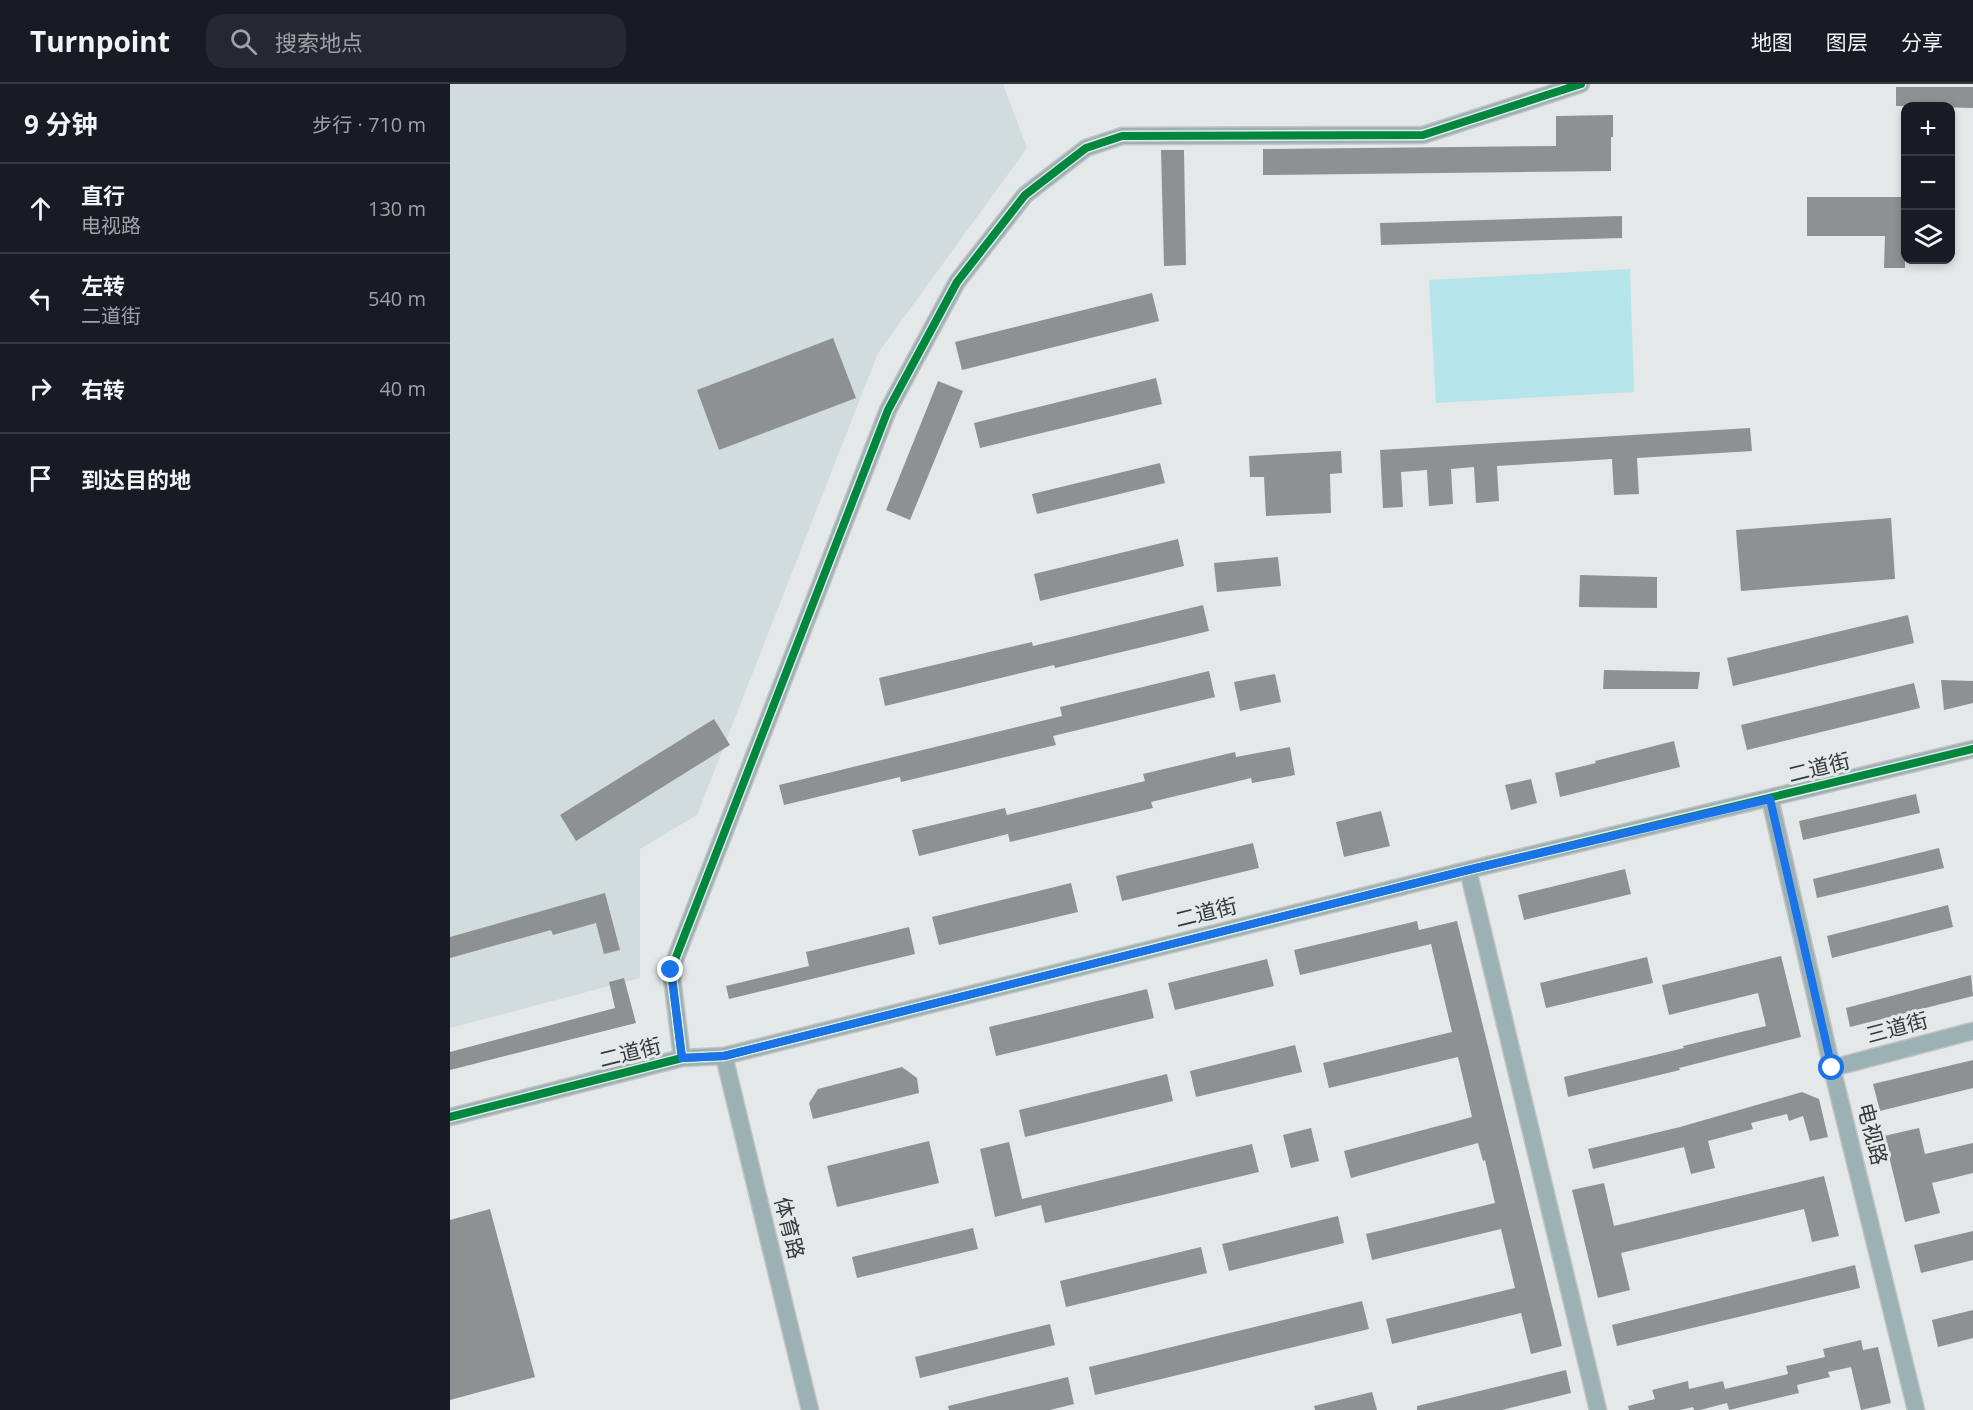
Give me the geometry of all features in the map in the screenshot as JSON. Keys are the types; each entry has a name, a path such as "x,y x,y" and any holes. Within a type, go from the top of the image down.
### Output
{"street":[{"path":"682,1058 671,970 888,410 957,282 1025,195 1086,148 1122,136 1423,135 1581,84"},
{"name":"二道街","path":"450,1117 682,1058 724,1056 1468,870 1973,749"},
{"name":"电视路","path":"1770,799 1832,1068 1916,1410"},
{"path":"1468,870 1598,1410"},
{"name":"三道街","path":"1832,1068 1973,1031"},
{"name":"体育路","path":"724,1056 810,1410"}],"shaded area":[{"path":"450,84 1003,84 1027,148 878,353 697,815 640,849 640,978 450,1028"},
{"path":"1630,269 1634,392 1436,403 1429,280"}],"building":[{"path":"1896,87 1973,87 1973,108 1955,108 1955,102 1901,102 1901,106 1896,106"},
{"path":"1613,115 1611,171 1263,175 1263,149 1556,146 1556,116"},
{"path":"1161,150 1184,150 1186,265 1164,266"},
{"path":"1807,197 1901,197 1901,264 1905,264 1905,268 1884,268 1885,236 1807,236"},
{"path":"1622,216 1622,238 1381,245 1380,223"},
{"path":"1152,293 1159,321 962,370 955,342"},
{"path":"833,338 856,398 719,450 697,390"},
{"path":"1156,378 1162,404 980,448 974,423"},
{"path":"938,381 963,391 910,520 886,510"},
{"path":"1750,428 1752,451 1637,458 1639,494 1614,495 1612,459 1497,466 1499,501 1476,503 1474,467 1451,469 1453,504 1429,506 1427,470 1401,472 1403,507 1383,508 1380,450"},
{"path":"1341,451 1342,473 1330,474 1331,513 1266,516 1264,477 1250,477 1249,456"},
{"path":"1160,463 1165,483 1037,514 1032,494"},
{"path":"1891,518 1895,579 1741,591 1736,530"},
{"path":"1178,539 1184,566 1040,601 1034,574"},
{"path":"1278,557 1281,586 1217,592 1214,563"},
{"path":"1580,575 1657,577 1657,608 1579,607"},
{"path":"1203,605 1209,631 1055,668 1054,665 885,706 879,678 1032,642 1033,646"},
{"path":"1908,615 1914,643 1733,686 1727,658"},
{"path":"1604,670 1700,672 1698,689 1603,689"},
{"path":"1209,671 1215,697 1053,736 1056,745 901,782 900,777 784,805 779,785 1062,716 1060,707"},
{"path":"1275,674 1281,702 1240,711 1234,682"},
{"path":"1941,680 1973,681 1973,703 1944,710"},
{"path":"1914,683 1920,708 1747,750 1741,725"},
{"path":"714,719 730,745 576,841 560,815"},
{"path":"1674,741 1680,767 1560,797 1555,773"},
{"path":"1290,747 1295,775 1252,783 1251,778 1151,802 1153,808 1010,842 1008,834 919,856 912,830 1005,808 1007,815 1145,781 1143,774 1235,752 1236,757"},
{"path":"1531,779 1537,803 1511,810 1505,785"},
{"path":"1916,794 1920,813 1803,840 1799,821"},
{"path":"1381,811 1390,846 1344,857 1336,822"},
{"path":"1253,843 1259,868 1122,901 1116,876"},
{"path":"1939,848 1944,868 1817,898 1813,879"},
{"path":"1625,869 1631,894 1524,920 1518,895"},
{"path":"1071,883 1078,912 939,945 932,917"},
{"path":"605,893 620,950 604,954 596,923 553,935 551,930 450,958 450,937"},
{"path":"1948,905 1953,927 1832,958 1827,936"},
{"path":"1417,921 1419,930 1457,921 1562,1346 1531,1354 1521,1313 1392,1344 1386,1319 1515,1288 1501,1229 1372,1260 1366,1234 1495,1203 1485,1160 1483,1161 1478,1143 1351,1178 1344,1151 1472,1117 1458,1057 1329,1088 1323,1063 1452,1032 1431,944 1300,975 1294,950"},
{"path":"909,927 915,954 729,999 726,986 809,966 806,952"},
{"path":"1781,956 1801,1037 1568,1097 1564,1077 1766,1026 1758,993 1669,1015 1662,985"},
{"path":"1647,957 1653,983 1546,1008 1540,983"},
{"path":"1267,959 1274,986 1175,1010 1168,983"},
{"path":"1971,975 1973,996 1850,1027 1846,1008"},
{"path":"624,978 636,1023 450,1070 450,1052 615,1008 609,982"},
{"path":"1147,989 1154,1018 996,1056 989,1027"},
{"path":"1295,1045 1302,1072 1196,1097 1190,1071"},
{"path":"1973,1060 1973,1088 1880,1111 1873,1084"},
{"path":"902,1067 917,1078 919,1093 813,1119 809,1103 818,1089"},
{"path":"1167,1074 1173,1101 1025,1137 1019,1110"},
{"path":"1802,1092 1819,1099 1828,1137 1810,1141 1803,1116 1789,1121 1787,1114 1751,1123 1753,1129 1708,1141 1715,1168 1691,1174 1684,1147 1593,1169 1588,1149 1680,1127"},
{"path":"1311,1128 1319,1161 1291,1168 1283,1135"},
{"path":"1919,1128 1925,1154 1973,1143 1973,1173 1932,1183 1940,1213 1905,1222 1884,1136"},
{"path":"929,1141 939,1183 837,1207 827,1166"},
{"path":"1009,1142 1022,1199 1252,1144 1259,1172 1045,1223 1041,1205 995,1217 980,1149"},
{"path":"1824,1176 1839,1236 1812,1242 1804,1209 1621,1253 1630,1290 1598,1298 1572,1190 1604,1183 1614,1226"},
{"path":"490,1209 535,1377 450,1400 450,1220"},
{"path":"1338,1216 1344,1243 1229,1271 1222,1244"},
{"path":"973,1228 978,1249 857,1278 852,1257"},
{"path":"1973,1231 1973,1260 1921,1273 1914,1245"},
{"path":"1201,1247 1207,1273 1066,1307 1060,1281"},
{"path":"1855,1265 1860,1288 1617,1346 1612,1325"},
{"path":"1362,1301 1369,1329 1095,1395 1089,1367"},
{"path":"1973,1310 1973,1338 1938,1347 1932,1320"},
{"path":"1050,1324 1055,1345 920,1378 915,1357"},
{"path":"1861,1340 1863,1350 1878,1347 1891,1403 1861,1410 1851,1367 1828,1372 1830,1377 1797,1385 1799,1393 1729,1410 1727,1403 1700,1410 1694,1410 1693,1407 1680,1410 1629,1410 1628,1406 1655,1399 1652,1390 1688,1381 1689,1389 1723,1381 1725,1389 1788,1374 1786,1366 1825,1357 1823,1349"},
{"path":"1566,1370 1571,1393 1502,1410 1417,1410 1417,1406"},
{"path":"1068,1377 1074,1404 1050,1410 949,1410 948,1406"},
{"path":"1372,1392 1377,1410 1315,1410 1314,1406"}],"cycle path":[{"path":"682,1058 671,970 888,410 957,282 1025,195 1086,148 1122,136 1423,135 1581,84"},
{"path":"450,1117 682,1058 724,1056 1468,870 1973,749"}],"route":[{"path":"671,970 682,1058 724,1056 1468,870 1770,799 1832,1068"}]}
